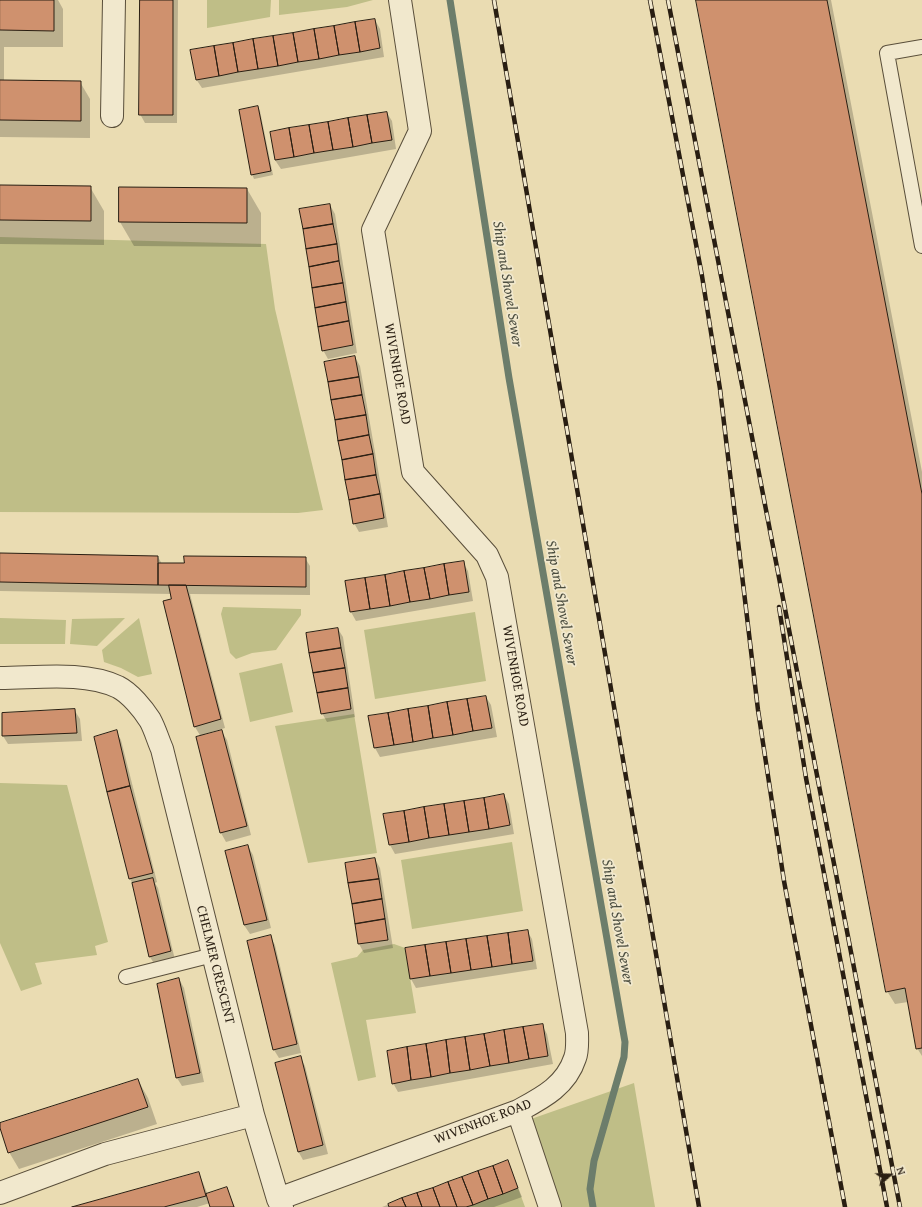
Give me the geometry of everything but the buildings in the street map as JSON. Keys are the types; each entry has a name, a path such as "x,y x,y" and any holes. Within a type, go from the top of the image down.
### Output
{"street":[{"path":"112,116 114,0"},
{"name":"WIVENHOE ROAD","path":"280,1203 518,1110 548,1095 566,1077 576,1057 577,1033 497,577 487,555 413,472 373,230 420,131 400,0"},
{"name":"CHELMER CRESCENT","path":"0,678 70,677 93,680 119,688 136,703 150,721 162,749 253,1114 280,1203"},
{"path":"518,1110 550,1207"},
{"path":"0,1193 106,1154 253,1114"}],"lane":[{"path":"922,47 887,53 922,246"},
{"path":"126,977 213,955"}],"shaded area":[{"path":"207,0 271,0 270,17 207,28"},
{"path":"279,0 373,0 347,7 279,15"},
{"path":"0,237 266,244 275,309 323,510 298,513 0,512"},
{"path":"223,607 301,609 301,615 276,650 252,653 236,659 230,653 221,614"},
{"path":"475,612 486,681 375,699 364,630"},
{"path":"0,618 66,620 65,644 0,644"},
{"path":"125,618 97,646 70,644 72,619"},
{"path":"139,618 152,674 138,677 121,668 104,662 102,650"},
{"path":"282,663 293,712 250,722 239,673"},
{"path":"354,714 377,853 308,863 275,726"},
{"path":"0,783 67,785 108,942 95,946 97,955 35,963 42,984 21,991 0,943"},
{"path":"512,842 523,911 412,929 401,860"},
{"path":"394,944 405,948 416,1013 366,1020 376,1077 358,1081 331,963 357,957 363,950"},
{"path":"634,1083 655,1207 561,1207 531,1119"},
{"path":"518,1188 525,1207 466,1207"}],"waterway":[{"name":"Ship and Shovel Sewer","path":"450,0 509,378 625,1042 624,1057 594,1161 590,1189 593,1207"}],"railway":[{"path":"494,0 699,1207"},
{"path":"650,0 702,276 720,389 758,710 784,881 845,1207"},
{"path":"668,0 900,1207"},
{"path":"779,607 806,778 887,1207"}]}
